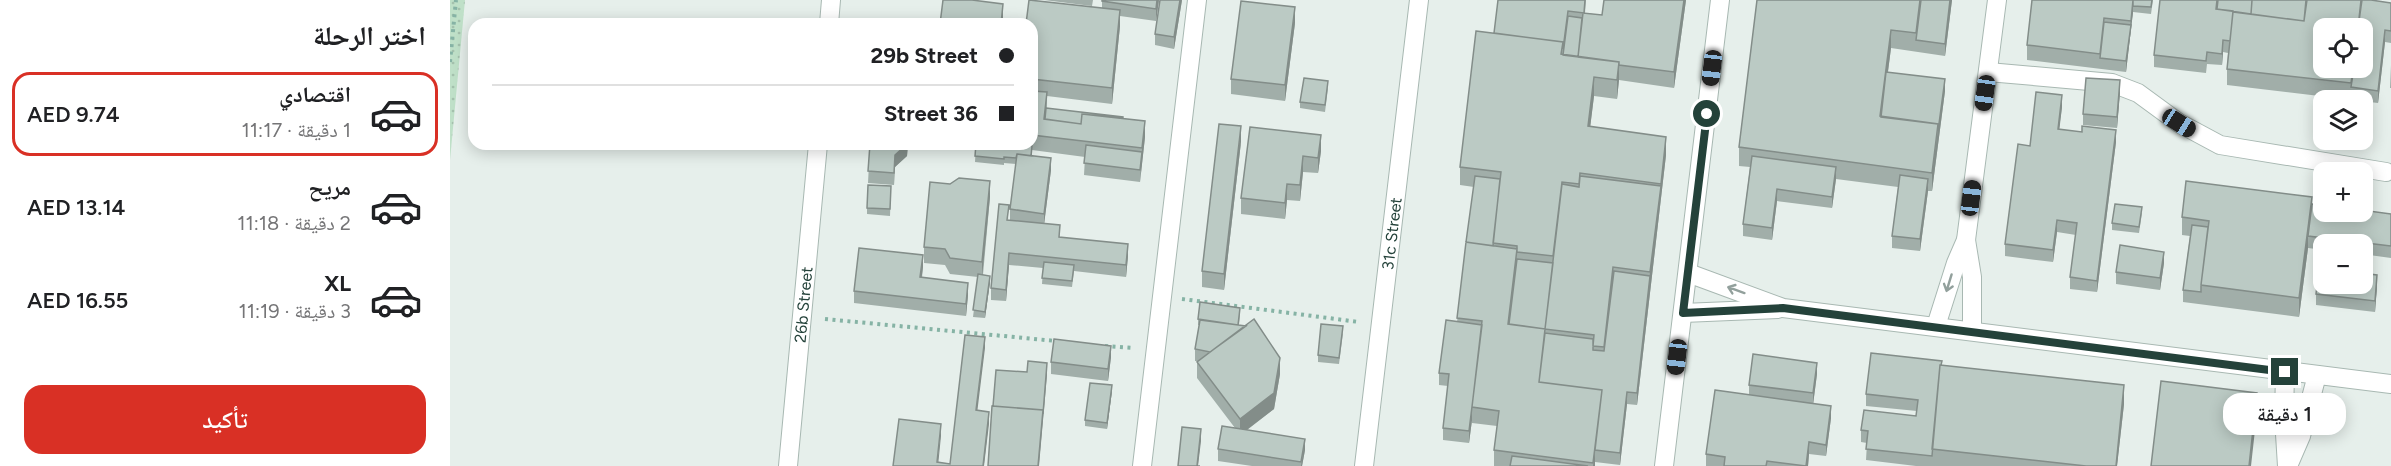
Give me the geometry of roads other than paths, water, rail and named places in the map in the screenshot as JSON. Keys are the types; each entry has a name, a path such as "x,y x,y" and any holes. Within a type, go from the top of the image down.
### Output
{"street":[{"path":"830,18 831,0"},
{"path":"1142,466 1197,0"},
{"name":"31c Street","path":"1364,466 1419,0"},
{"path":"1664,466 1720,0"},
{"path":"1972,330 1972,277 1966,240 1997,0"},
{"path":"1988,72 2112,83 2138,93 2186,128 2220,145 2386,172"},
{"name":"26b Street","path":"788,466 817,150"},
{"path":"1936,326 1956,262 1966,240"},
{"path":"1688,273 1783,308"},
{"path":"1683,313 1783,308 2391,384"},
{"path":"2285,372 2284,418 2287,466"},
{"path":"2287,466 2301,436 2318,375"}]}
